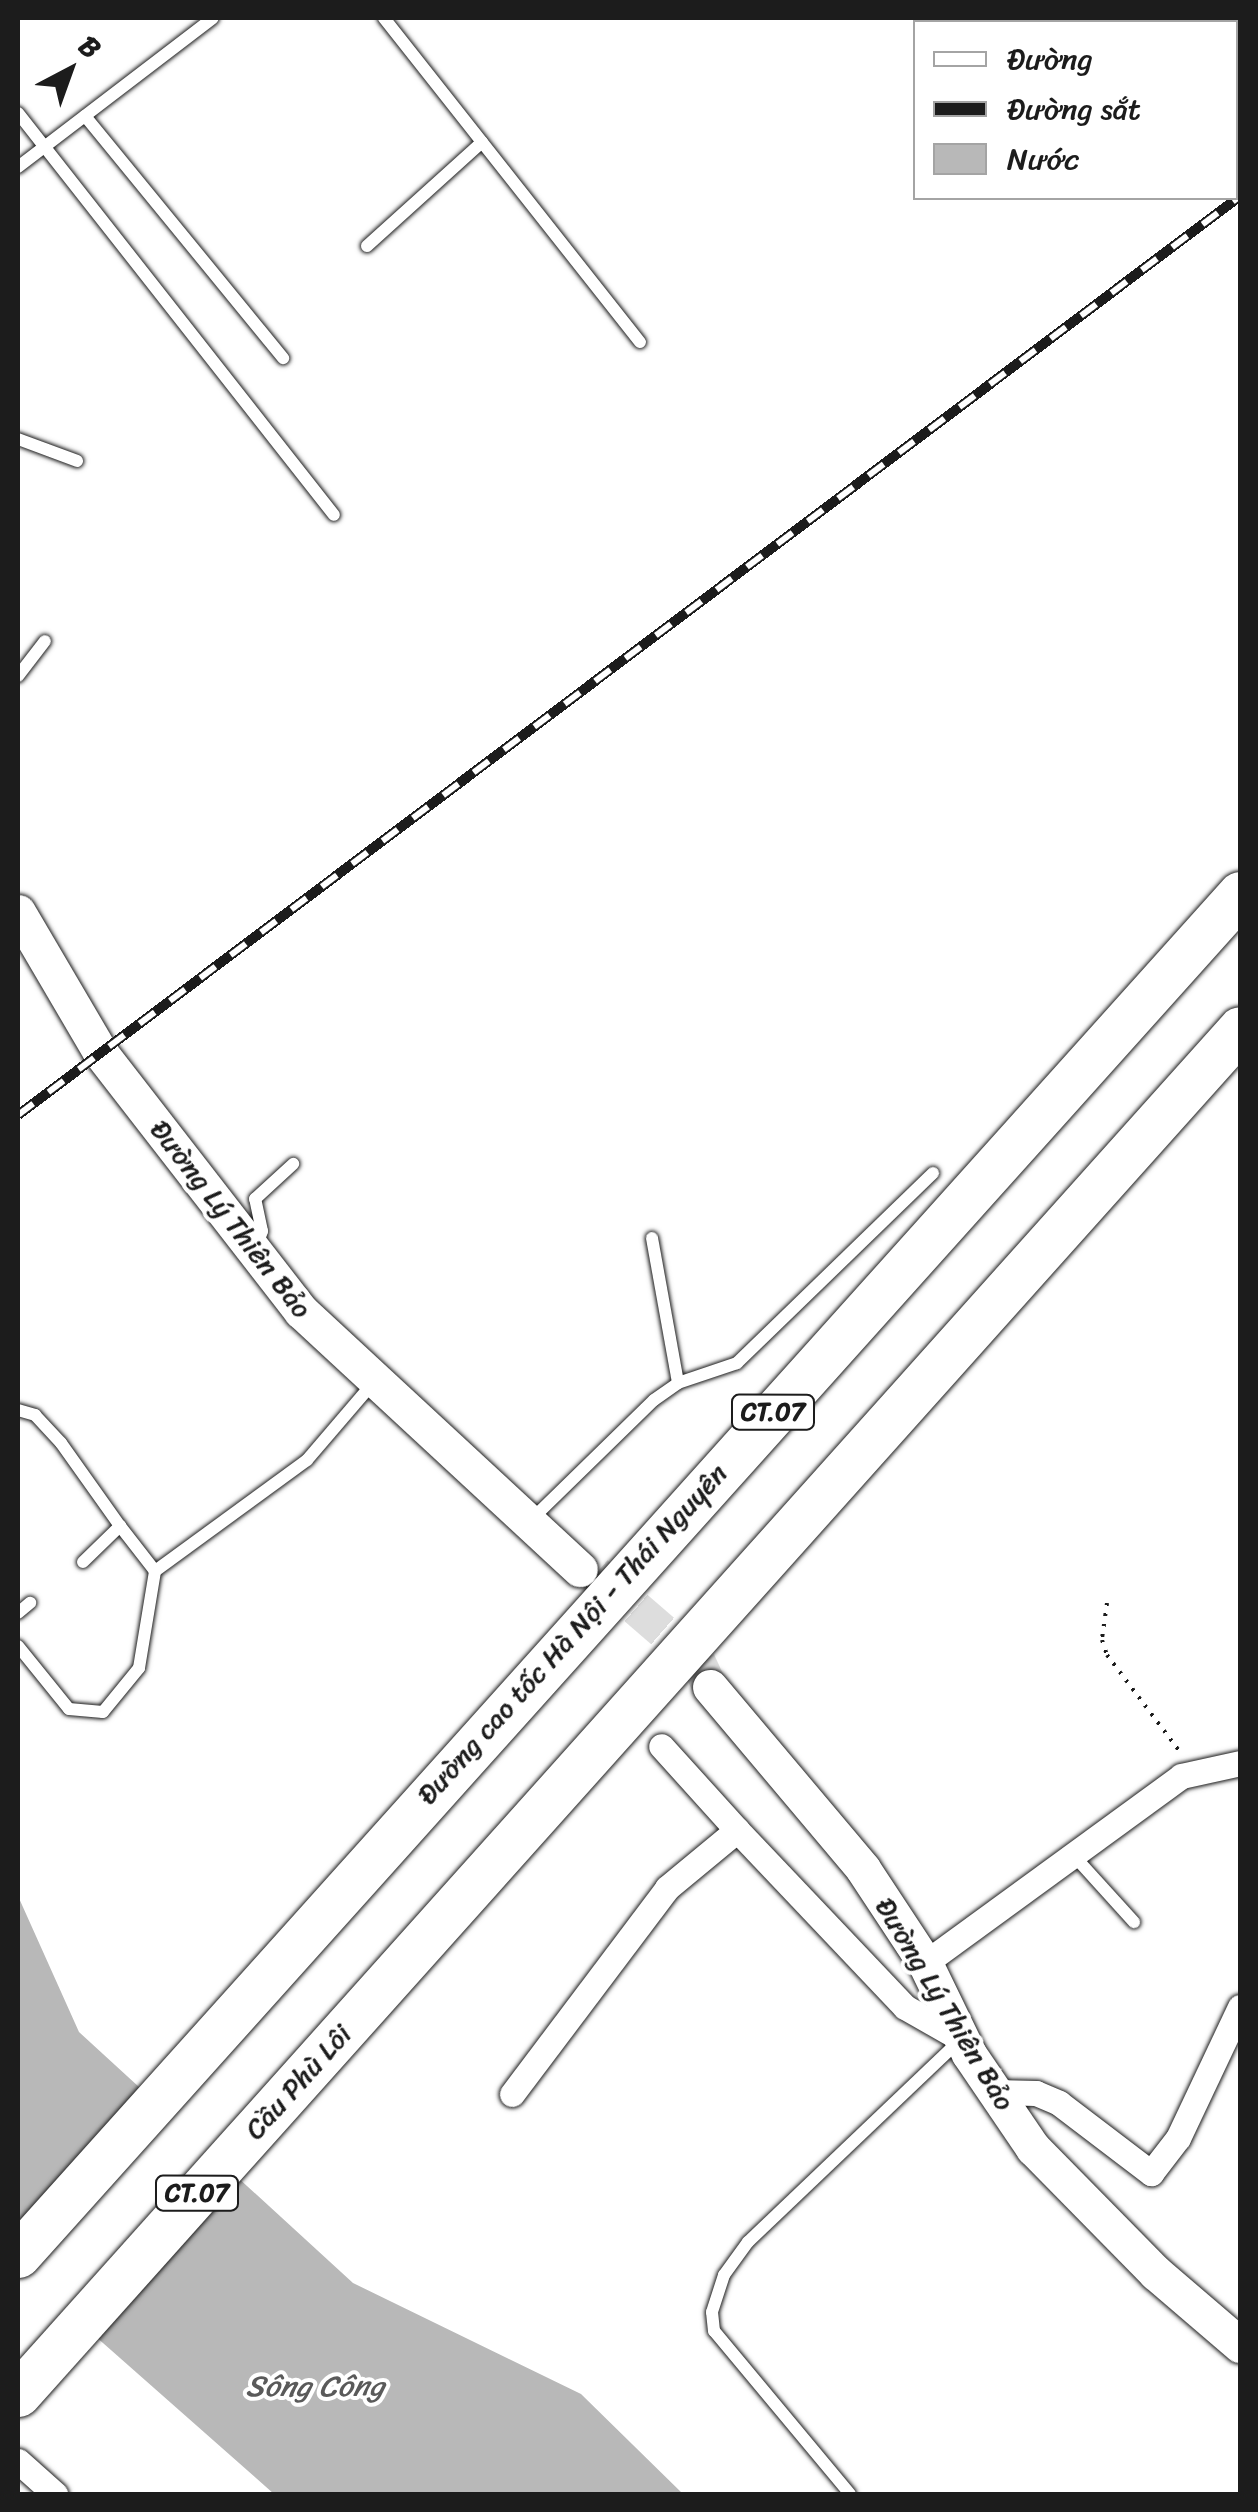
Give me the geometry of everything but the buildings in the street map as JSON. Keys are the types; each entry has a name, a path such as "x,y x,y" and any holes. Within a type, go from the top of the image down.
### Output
{"highway":[{"name":"Đường cao tốc Hà Nội - Thái Nguyên","path":"18,2255 1240,894"},
{"name":"Cầu Phù Lôi","path":"18,2394 1240,1030"}],"main road":[{"name":"Đường Lý Thiên Bảo","path":"18,912 100,1052 301,1311 580,1569"},
{"name":"Đường Lý Thiên Bảo","path":"710,1687 862,1868 925,1964 961,2039 1034,2148 1156,2273 1240,2345"}],"street":[{"path":"661,1746 905,2007 961,2039"},
{"path":"925,1964 1193,1771 1240,1763"},
{"path":"512,2094 667,1888 738,1830"},
{"path":"995,2092 1036,2092 1059,2103 1151,2173 1178,2138 1240,2007"},
{"path":"18,2461 56,2494"}],"lane":[{"path":"18,167 213,18"},
{"path":"384,18 640,342"},
{"path":"18,113 334,515"},
{"path":"85,116 283,358"},
{"path":"367,246 482,142"},
{"path":"18,439 78,462"},
{"path":"18,676 45,641"},
{"path":"254,1251 262,1231 254,1199 293,1164"},
{"path":"527,1524 627,1423 678,1383 737,1364 933,1173"},
{"path":"652,1238 678,1383"},
{"path":"18,1646 69,1709 103,1712 139,1668 155,1571 307,1460 375,1381"},
{"path":"18,1410 35,1415 61,1444 155,1571"},
{"path":"83,1562 120,1526"},
{"path":"18,1613 30,1603"},
{"path":"1075,1857 1134,1922"},
{"path":"850,2494 714,2331 712,2312 724,2275 748,2242 961,2039"}],"path":[{"path":"1107,1604 1102,1640 1107,1655 1193,1771"}],"water":[{"name":"Sông Công","path":"18,1896 79,2032 353,2283 581,2394 683,2494 274,2494 18,2268"}],"pier":[{"path":"158,2097 227,2160 77,2327 18,2274"}],"tunnel":[{"path":"596,1573 698,1661 710,1687"}],"railway":[{"path":"18,1115 1235,200"}]}
